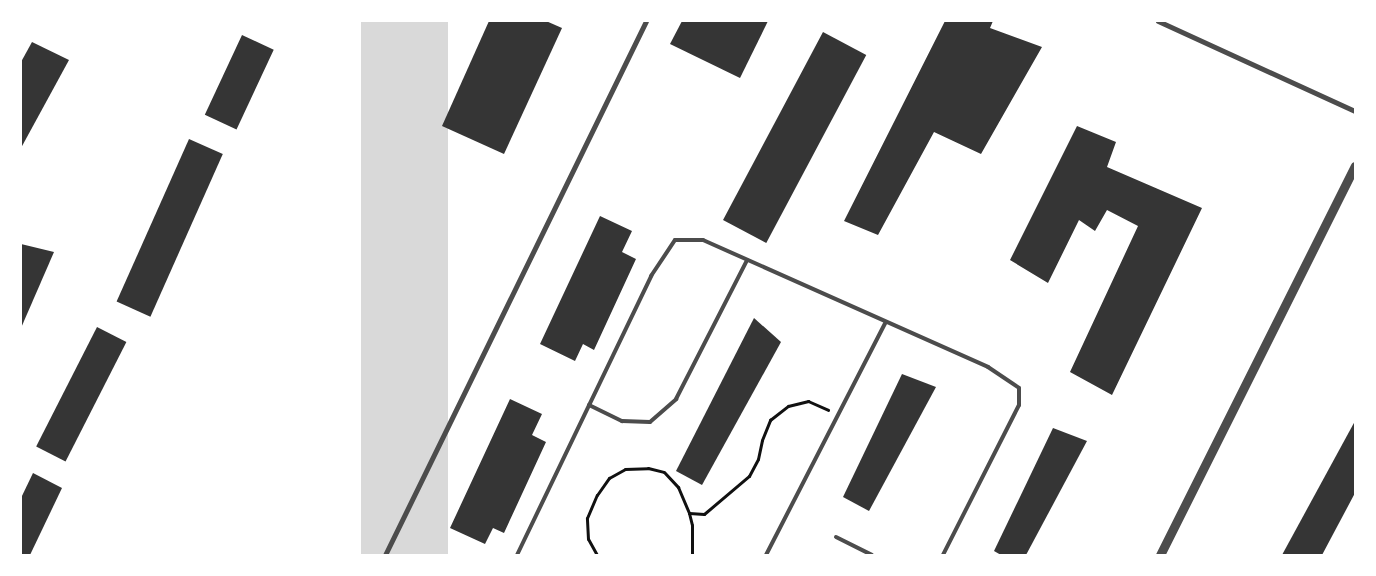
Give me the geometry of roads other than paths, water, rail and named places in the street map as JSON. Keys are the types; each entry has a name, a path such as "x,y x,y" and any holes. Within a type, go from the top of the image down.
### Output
{"street":[{"path":"385,555 646,21"},
{"path":"1158,21 1355,111"},
{"path":"1160,555 1355,166"}],"lane":[{"path":"517,555 539,514 588,405 651,276 675,240 703,240 988,367 1019,388 1019,406 943,555"},
{"path":"588,405 622,421 650,422 676,399 746,260"},
{"path":"766,555 886,322"},
{"path":"836,537 872,555"}]}
